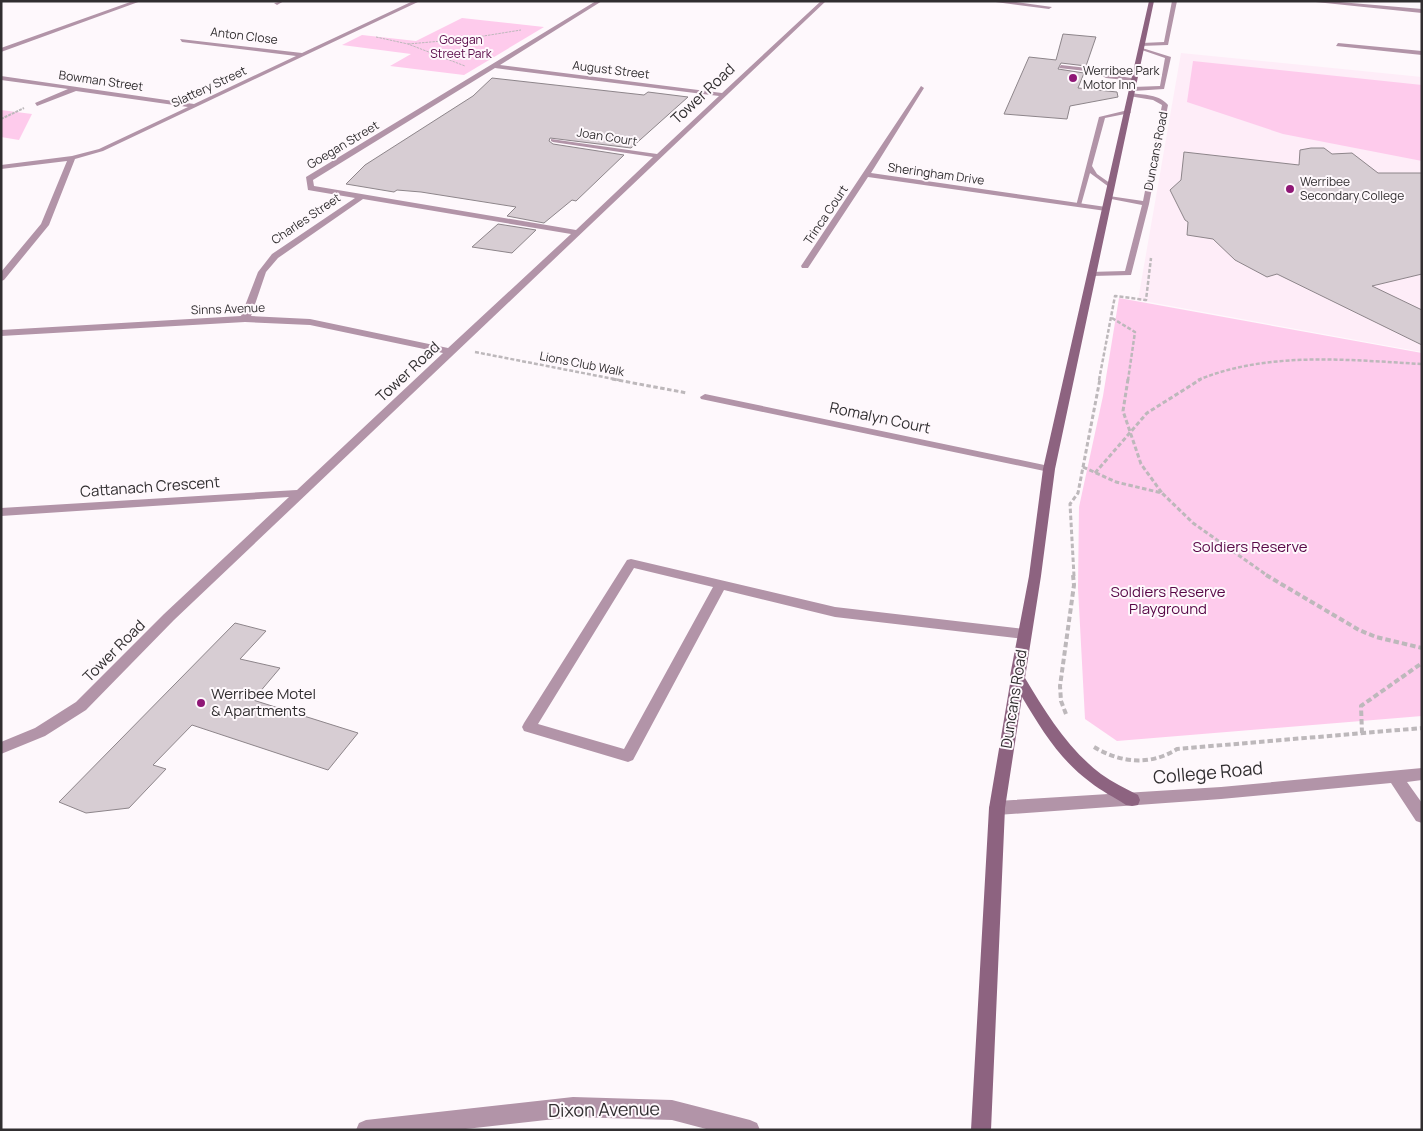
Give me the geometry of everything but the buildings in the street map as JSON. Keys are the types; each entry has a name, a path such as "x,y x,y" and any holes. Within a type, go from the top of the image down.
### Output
{"main road":[{"name":"Duncans Road","path":"981,1130 997,808 1049,469 1152,1"},
{"path":"1017,676 1046,725 1071,758 1096,779 1132,800"}],"street":[{"path":"1,50 139,1"},
{"name":"Slattery Street","path":"1,167 72,158 101,150 418,1"},
{"name":"Goegan Street","path":"576,232 311,188 309,179 600,1"},
{"name":"Tower Road","path":"1,748 40,732 81,706 169,616 824,1"},
{"path":"990,1 1049,7"},
{"path":"1142,47 1166,44 1175,1"},
{"path":"1308,1 1422,11"},
{"name":"Anton Close","path":"182,40 302,55"},
{"path":"1338,46 1422,53"},
{"name":"August Street","path":"495,66 724,95"},
{"name":"Bowman Street","path":"1,78 197,106"},
{"path":"37,104 74,88"},
{"name":"Sheringham Drive","path":"922,88 866,176 1106,209"},
{"name":"Joan Court","path":"553,140 658,156"},
{"path":"1,278 45,226 72,158"},
{"name":"Trinca Court","path":"805,266 866,176"},
{"name":"Charles Street","path":"245,319 262,272 275,256 361,197"},
{"name":"Sinns Avenue","path":"1,333 245,319 310,322 454,350"},
{"name":"Romalyn Court","path":"705,396 1049,469"},
{"name":"Cattanach Crescent","path":"1,512 300,493"},
{"path":"720,585 628,756 529,727 631,563 834,612 1024,634"},
{"name":"College Road","path":"997,808 1132,800 1422,774"},
{"path":"1394,776 1422,816"},
{"name":"Dixon Avenue","path":"366,1130 573,1107 672,1110 750,1130"}],"lane":[{"name":"Duncans Road","path":"1133,88 1162,88 1168,57 1142,47"},
{"path":"1096,71 1097,62"},
{"path":"1061,67 1096,71 1133,88"},
{"name":"Duncans Road","path":"1092,274 1128,273 1146,204 1165,105 1162,101 1133,88"},
{"path":"1078,205 1102,117 1128,112"},
{"path":"1088,166 1095,175 1111,186"},
{"name":"Duncans Road","path":"1109,198 1146,204"}],"path":[{"path":"408,44 521,30 556,29"},
{"path":"356,30 408,44 464,65 481,75"},
{"path":"1,119 37,104"},
{"path":"1067,717 1061,701 1060,686 1074,585 1070,504 1078,494 1115,296"},
{"path":"1112,318 1135,332 1124,411 1141,464 1162,493 1193,523 1222,546 1324,611 1376,637 1422,648"},
{"name":"Lions Club Walk","path":"454,350 705,396"},
{"path":"1095,472 1147,413 1193,382 1217,372 1272,363 1323,360 1422,364"},
{"path":"1083,467 1116,482 1162,493"},
{"path":"1362,733 1361,706 1422,663"},
{"path":"1090,743 1095,749 1120,758 1137,760 1160,759 1177,749 1422,728"}],"shaded area":[{"name":"Werribee Secondary College","path":"1181,53 1422,77 1422,352 1138,300"}],"green space":[{"name":"Goegan Street Park","path":"462,18 544,27 464,75 390,66 411,54 342,45 362,35 416,41"},
{"path":"1193,61 1422,85 1422,161 1283,134 1187,102"},
{"path":"1,110 32,114 19,140 1,137"},
{"name":"Soldiers Reserve","path":"1119,298 1422,353 1422,716 1117,741 1085,719 1078,588 1079,507 1103,396"}],"place":[{"name":"Werribee Park Motor Inn","path":"1073,78"},
{"name":"Werribee Secondary College","path":"1290,189"},
{"name":"Werribee Motel & Apartments","path":"201,703"}],"park label":[{"name":"Soldiers Reserve Playground","path":"1168,600"}]}
